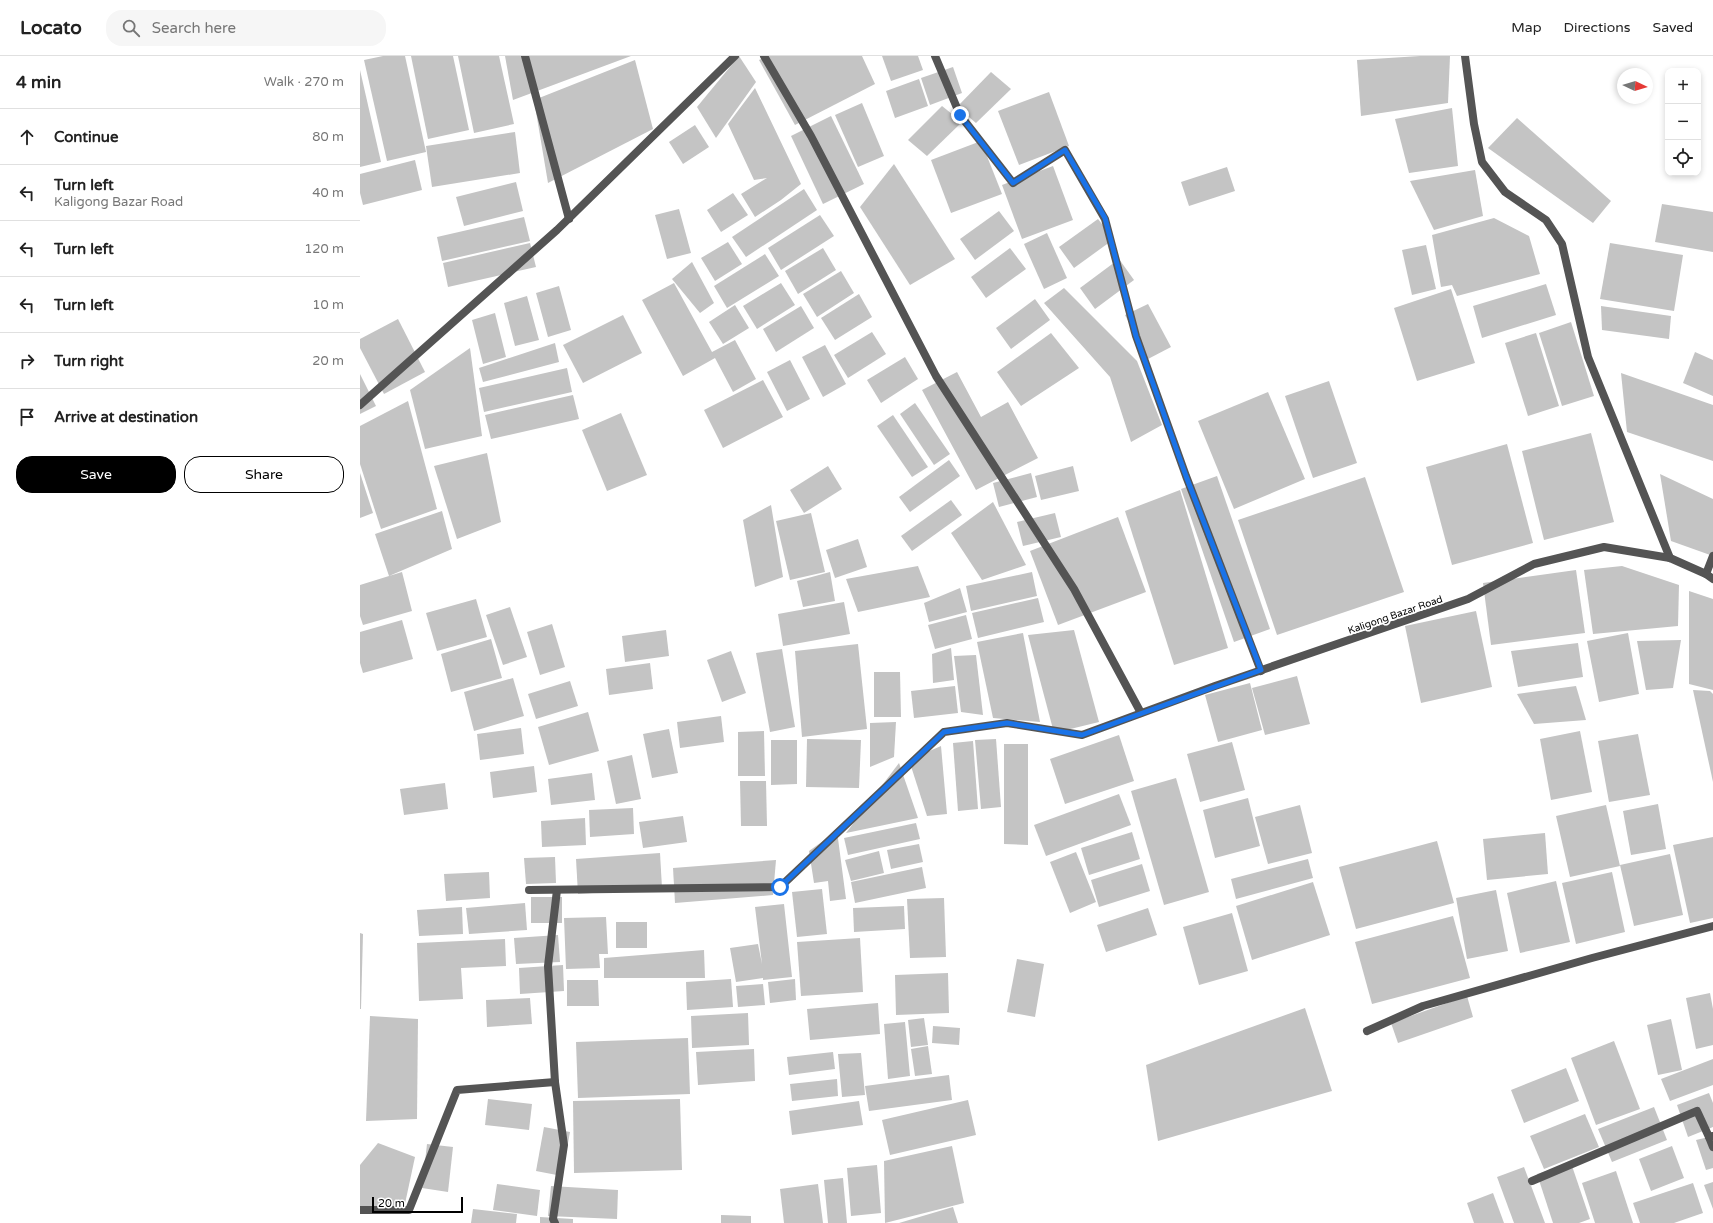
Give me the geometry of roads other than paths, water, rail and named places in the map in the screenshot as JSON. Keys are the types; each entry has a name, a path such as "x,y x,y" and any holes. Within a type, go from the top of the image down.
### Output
{"street":[{"path":"526,56 569,219"},
{"path":"360,405 569,219 735,56"},
{"path":"764,56 811,136 936,376 1074,589 1141,713"},
{"path":"935,56 960,115 1013,183 1065,150 1105,218 1136,336 1186,476 1261,670"},
{"path":"1465,56 1474,124 1482,162 1505,192 1546,220 1562,244 1588,357 1670,558"},
{"name":"Kaligong Bazar Road","path":"557,890 780,887 944,732 1007,723 1082,735 1261,670 1468,599 1534,564 1604,547 1670,558 1706,574 1713,579"},
{"path":"1706,574 1713,556"},
{"path":"529,890 557,890 548,966 555,1082 564,1145 552,1219 555,1223"},
{"path":"1367,1032 1423,1006 1592,958 1713,926"},
{"path":"360,1210 409,1210 457,1090 555,1082"},
{"path":"1532,1181 1697,1111 1711,1137 1713,1147"}]}
